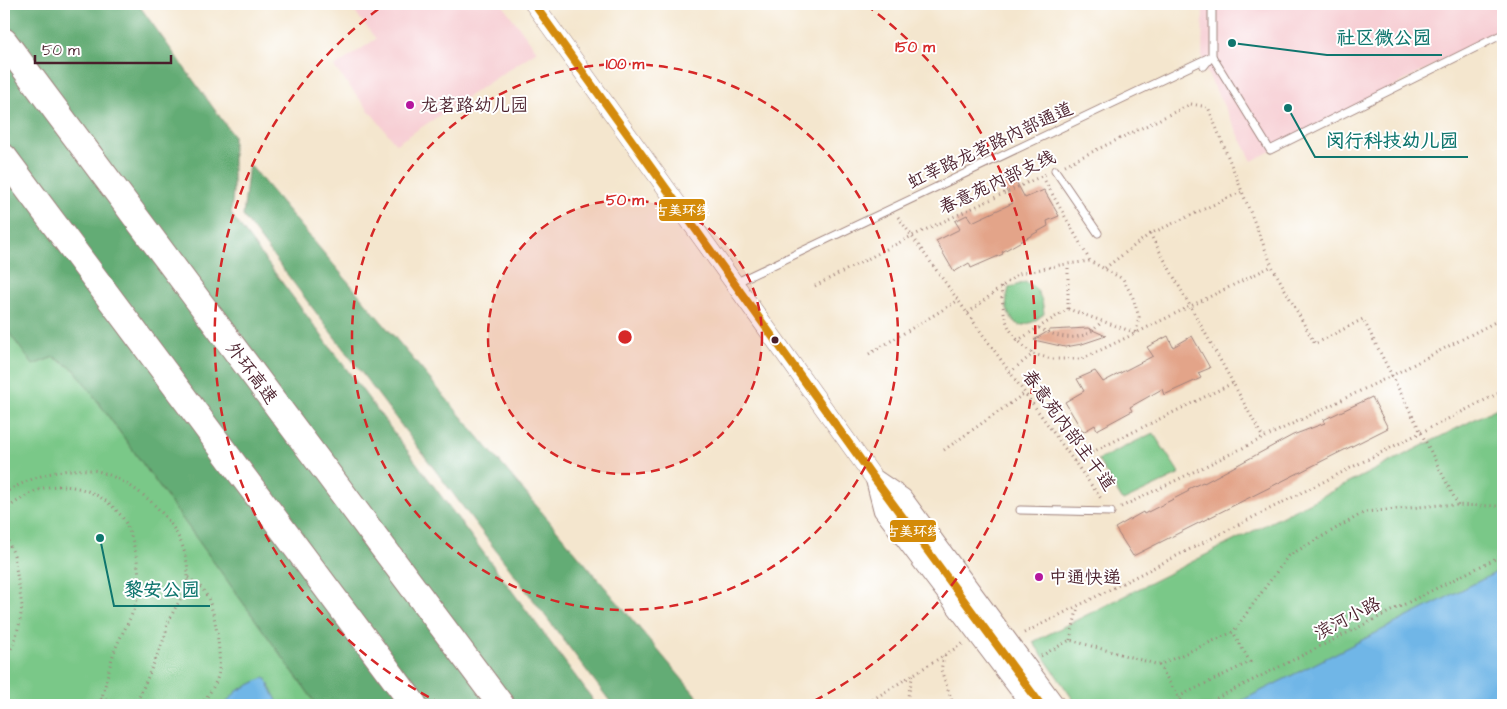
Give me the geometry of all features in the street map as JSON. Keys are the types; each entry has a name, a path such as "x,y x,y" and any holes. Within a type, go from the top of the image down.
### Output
{"highway":[{"name":"外环高速","path":"4,41 501,705"},
{"path":"4,157 410,699"}],"street":[{"path":"534,4 871,474 1041,705"},
{"path":"871,474 881,511 1028,705"},
{"path":"871,474 904,496 1058,705"}],"lane":[{"path":"1212,4 1212,56 1270,150 1503,34"},
{"name":"虹莘路龙茗路内部通道","path":"734,283 1212,56"},
{"path":"1204,66 1212,56"},
{"path":"1055,170 1098,233"},
{"path":"1020,510 1111,512"}],"path":[{"name":"春意苑内部支线","path":"815,286 912,236 1191,104 1208,107 1241,192"},
{"path":"1042,176 1090,261 1123,279 1133,298 1139,317 1136,333"},
{"path":"1105,269 1150,234 1241,192 1272,266 1315,344 1363,319 1458,505"},
{"name":"春意苑内部主干道","path":"892,208 1111,512 1391,376 1503,318"},
{"path":"1150,234 1263,438"},
{"path":"968,313 1018,274 1090,261"},
{"path":"1068,264 1068,310"},
{"path":"1002,288 1006,324 1018,341 1034,354 1052,359 1082,359 1272,266"},
{"path":"869,354 958,300"},
{"path":"1018,341 1068,310 1136,333"},
{"path":"1038,328 1056,337 1073,337 1093,331 1102,321"},
{"path":"1010,372 1034,354"},
{"path":"1074,461 1233,383"},
{"path":"1010,641 1503,390"},
{"path":"944,450 1026,393"},
{"path":"4,493 26,480 43,474 67,470 92,470 114,477 134,488 154,504 174,528 186,555 188,578 182,597 170,620 162,645 150,668 136,705"},
{"path":"4,510 44,488 72,486 97,495 112,505 123,518 135,551 139,585 136,605 114,651 99,705"},
{"path":"1027,663 1070,640 1159,665 1233,632 1288,556 1365,512 1440,505 1499,506 1503,503"},
{"path":"4,532 14,555 22,606 18,629 4,664"},
{"name":"滨河小路","path":"1203,705 1503,555"},
{"path":"188,578 204,590 211,605 218,646 219,672 211,692 202,705"},
{"path":"1070,640 1078,606"},
{"path":"1178,697 1250,662 1233,632"},
{"path":"864,705 975,637"},
{"path":"944,655 941,670 952,701 956,705"},
{"path":"1159,665 1183,705"},
{"path":"906,705 914,674"},
{"path":"101,699 131,705"}],"shaded area":[{"name":"龙茗路幼儿园","path":"349,4 502,4 537,51 396,144 334,67 376,39"},
{"path":"1203,4 1503,4 1503,29 1252,161 1202,63"}],"green space":[{"path":"4,4 138,4 233,135 231,214 591,697 593,705 317,705 75,370 54,357 33,365 4,326"},
{"path":"249,164 704,705 612,704 243,216"},
{"path":"1025,282 1037,291 1043,304 1044,314 1033,322 1020,326 1007,310 1007,300 1009,288"},
{"path":"4,326 33,364 54,357 75,370 317,705 4,705"},
{"path":"1503,405 1503,705 1077,705 1033,642"},
{"path":"1153,433 1180,474 1123,501 1098,460"}],"water":[{"path":"1503,569 1503,705 1233,705"},
{"path":"265,677 279,705 224,705 237,691"}],"building":[{"path":"1011,172 1025,198 1044,190 1059,216 1047,221 1048,226 1002,252 1003,254 971,268 969,263 954,272 936,241 960,229 955,221 967,215 972,222 1013,203 1000,179"},
{"path":"1088,328 1106,336 1082,344 1065,347 1034,340 1050,330"},
{"path":"1168,336 1173,347 1192,336 1210,368 1198,373 1201,378 1164,395 1162,389 1130,407 1132,411 1097,430 1095,425 1083,432 1065,402 1084,391 1077,379 1095,371 1103,382 1153,356 1147,347"},
{"path":"1372,397 1388,428 1133,556 1115,528 1293,435 1325,423 1323,420"}],"transit line":[{"name":"古美环线","path":"534,4 871,474 1041,705"}],"place":[{"name":"社区微公园","path":"1232,43"},
{"name":"龙茗路幼儿园","path":"410,105"},
{"name":"闵行科技幼儿园","path":"1288,108"},
{"name":"黎安公园","path":"100,538"},
{"name":"中通快递","path":"1039,577"}]}
